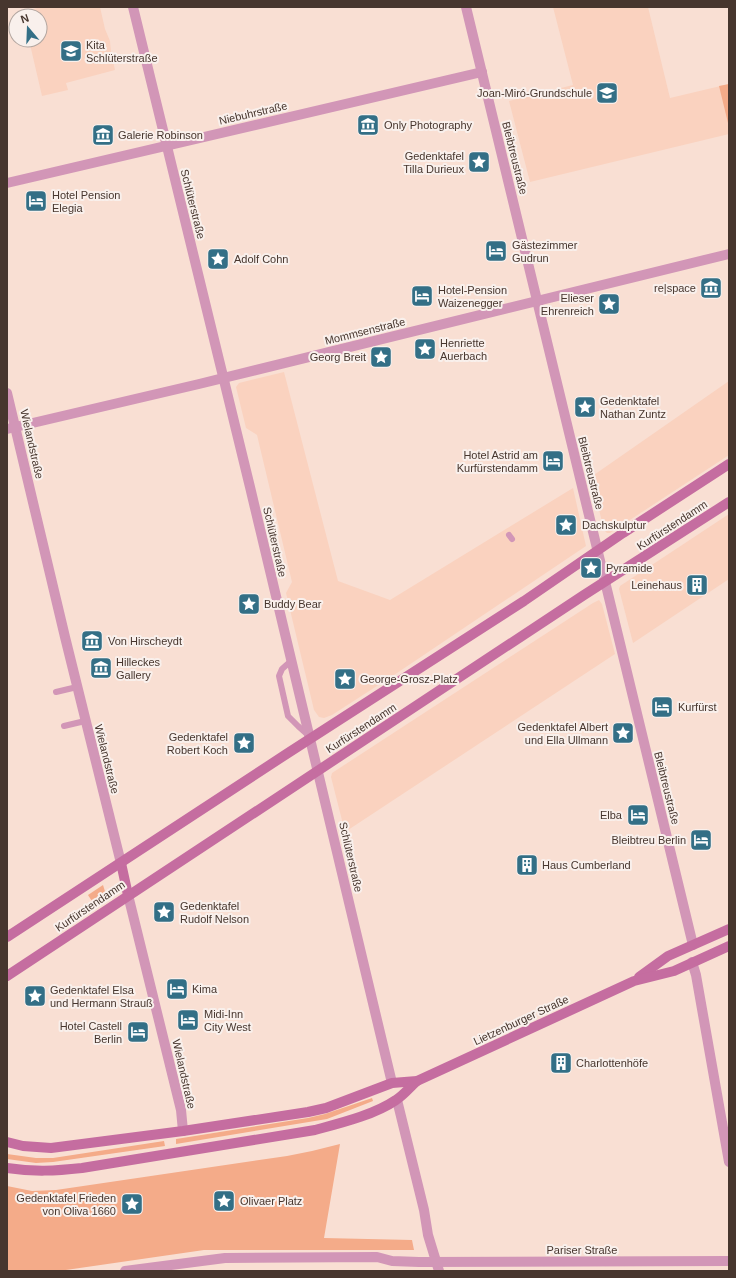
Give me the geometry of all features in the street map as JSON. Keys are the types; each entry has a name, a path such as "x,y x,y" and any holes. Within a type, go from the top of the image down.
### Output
{"main road":[{"name":"Kurfürstendamm","path":"7,937 310,737 537,592 729,464"},
{"name":"Kurfürstendamm","path":"7,976 318,770 729,502"},
{"name":"Wielandstraße","path":"120,863 128,895"},
{"name":"Lietzenburger Straße","path":"634,981 668,956 729,929"},
{"name":"Lietzenburger Straße","path":"397,1100 417,1081 634,981 674,971 729,946"},
{"name":"Lietzenburger Straße","path":"392,1083 417,1081"},
{"path":"7,1142 23,1146 51,1148 183,1131 308,1112 326,1108 392,1083 397,1100 379,1109 344,1122 286,1136 82,1168 55,1171 26,1171 7,1168"}],"street":[{"name":"Schlüterstraße","path":"133,7 250,487 392,1083"},
{"name":"Bleibtreustraße","path":"466,7 693,945"},
{"name":"Niebuhrstraße","path":"7,183 482,72"},
{"name":"Mommsenstraße","path":"11,428 223,378 729,254"},
{"name":"Wielandstraße","path":"7,393 11,428 120,863"},
{"name":"Wielandstraße","path":"128,895 181,1110 183,1131"},
{"path":"692,962 695,969 729,1162"},
{"path":"125,1271 195,1266 225,1258 377,1257 392,1261 437,1266 428,1235 424,1210 397,1100"},
{"name":"Pariser Straße","path":"437,1266 729,1261"}],"lane":[{"path":"291,661 282,669 279,676 288,716 310,737"},
{"path":"56,692 77,687"},
{"path":"64,726 85,720"}],"shaded area":[{"name":"Kita Schlüterstraße","path":"100,7 105,29 110,41 115,70 66,83 68,90 42,96 31,48 48,48 48,8 37,8"},
{"name":"Joan-Miró-Grundschule","path":"553,7 648,7 670,98 729,84 729,134 530,182 509,101 573,85"},
{"path":"729,84 729,127 719,86"},
{"path":"284,372 338,581 390,600 573,488 586,546 332,715 324,718 319,717 314,710 286,593 292,582 257,435 246,428 236,387 239,383"},
{"path":"729,381 729,455 610,533 607,533 604,530 591,477"},
{"path":"729,514 729,579 633,643 619,589 620,586"},
{"path":"599,600 602,604 615,654 345,832 331,777 332,773"},
{"path":"103,885 107,898 95,906 88,895"},
{"path":"372,1098 373,1101 327,1119 176,1144 176,1139 308,1118 325,1114"},
{"path":"164,1141 165,1146 53,1162 36,1163 7,1159 7,1154 36,1158 53,1158"},
{"path":"340,1144 324,1238 412,1240 414,1250 204,1250 59,1271 7,1271 7,1186 32,1191 56,1190 287,1156"}],"place":[{"name":"Kita Schlüterstraße","path":"71,51"},
{"name":"Joan-Miró-Grundschule","path":"607,93"},
{"name":"Only Photography","path":"368,125"},
{"name":"Galerie Robinson","path":"103,135"},
{"name":"Gedenktafel Tilla Durieux","path":"479,162"},
{"name":"Hotel Pension Elegia","path":"36,201"},
{"name":"Gästezimmer Gudrun","path":"496,251"},
{"name":"Adolf Cohn","path":"218,259"},
{"name":"re|space","path":"711,288"},
{"name":"Hotel-Pension Waizenegger","path":"422,296"},
{"name":"Elieser Ehrenreich","path":"609,304"},
{"name":"Henriette Auerbach","path":"425,349"},
{"name":"Georg Breit","path":"381,357"},
{"name":"Gedenktafel Nathan Zuntz","path":"585,407"},
{"name":"Hotel Astrid am Kurfürstendamm","path":"553,461"},
{"name":"Dachskulptur","path":"566,525"},
{"name":"Pyramide","path":"591,568"},
{"name":"Leinehaus","path":"697,585"},
{"name":"Buddy Bear","path":"249,604"},
{"name":"Von Hirscheydt","path":"92,641"},
{"name":"Hilleckes Gallery","path":"101,668"},
{"name":"George-Grosz-Platz","path":"345,679"},
{"name":"Kurfürst","path":"662,707"},
{"name":"Gedenktafel Albert und Ella Ullmann","path":"623,733"},
{"name":"Gedenktafel Robert Koch","path":"244,743"},
{"name":"Elba","path":"638,815"},
{"name":"Bleibtreu Berlin","path":"701,840"},
{"name":"Haus Cumberland","path":"527,865"},
{"name":"Gedenktafel Rudolf Nelson","path":"164,912"},
{"name":"Kima","path":"177,989"},
{"name":"Gedenktafel Elsa und Hermann Strauß","path":"35,996"},
{"name":"Midi-Inn City West","path":"188,1020"},
{"name":"Hotel Castell Berlin","path":"138,1032"},
{"name":"Charlottenhöfe","path":"561,1063"},
{"name":"Olivaer Platz","path":"224,1201"},
{"name":"Gedenktafel Frieden von Oliva 1660","path":"132,1204"}]}
